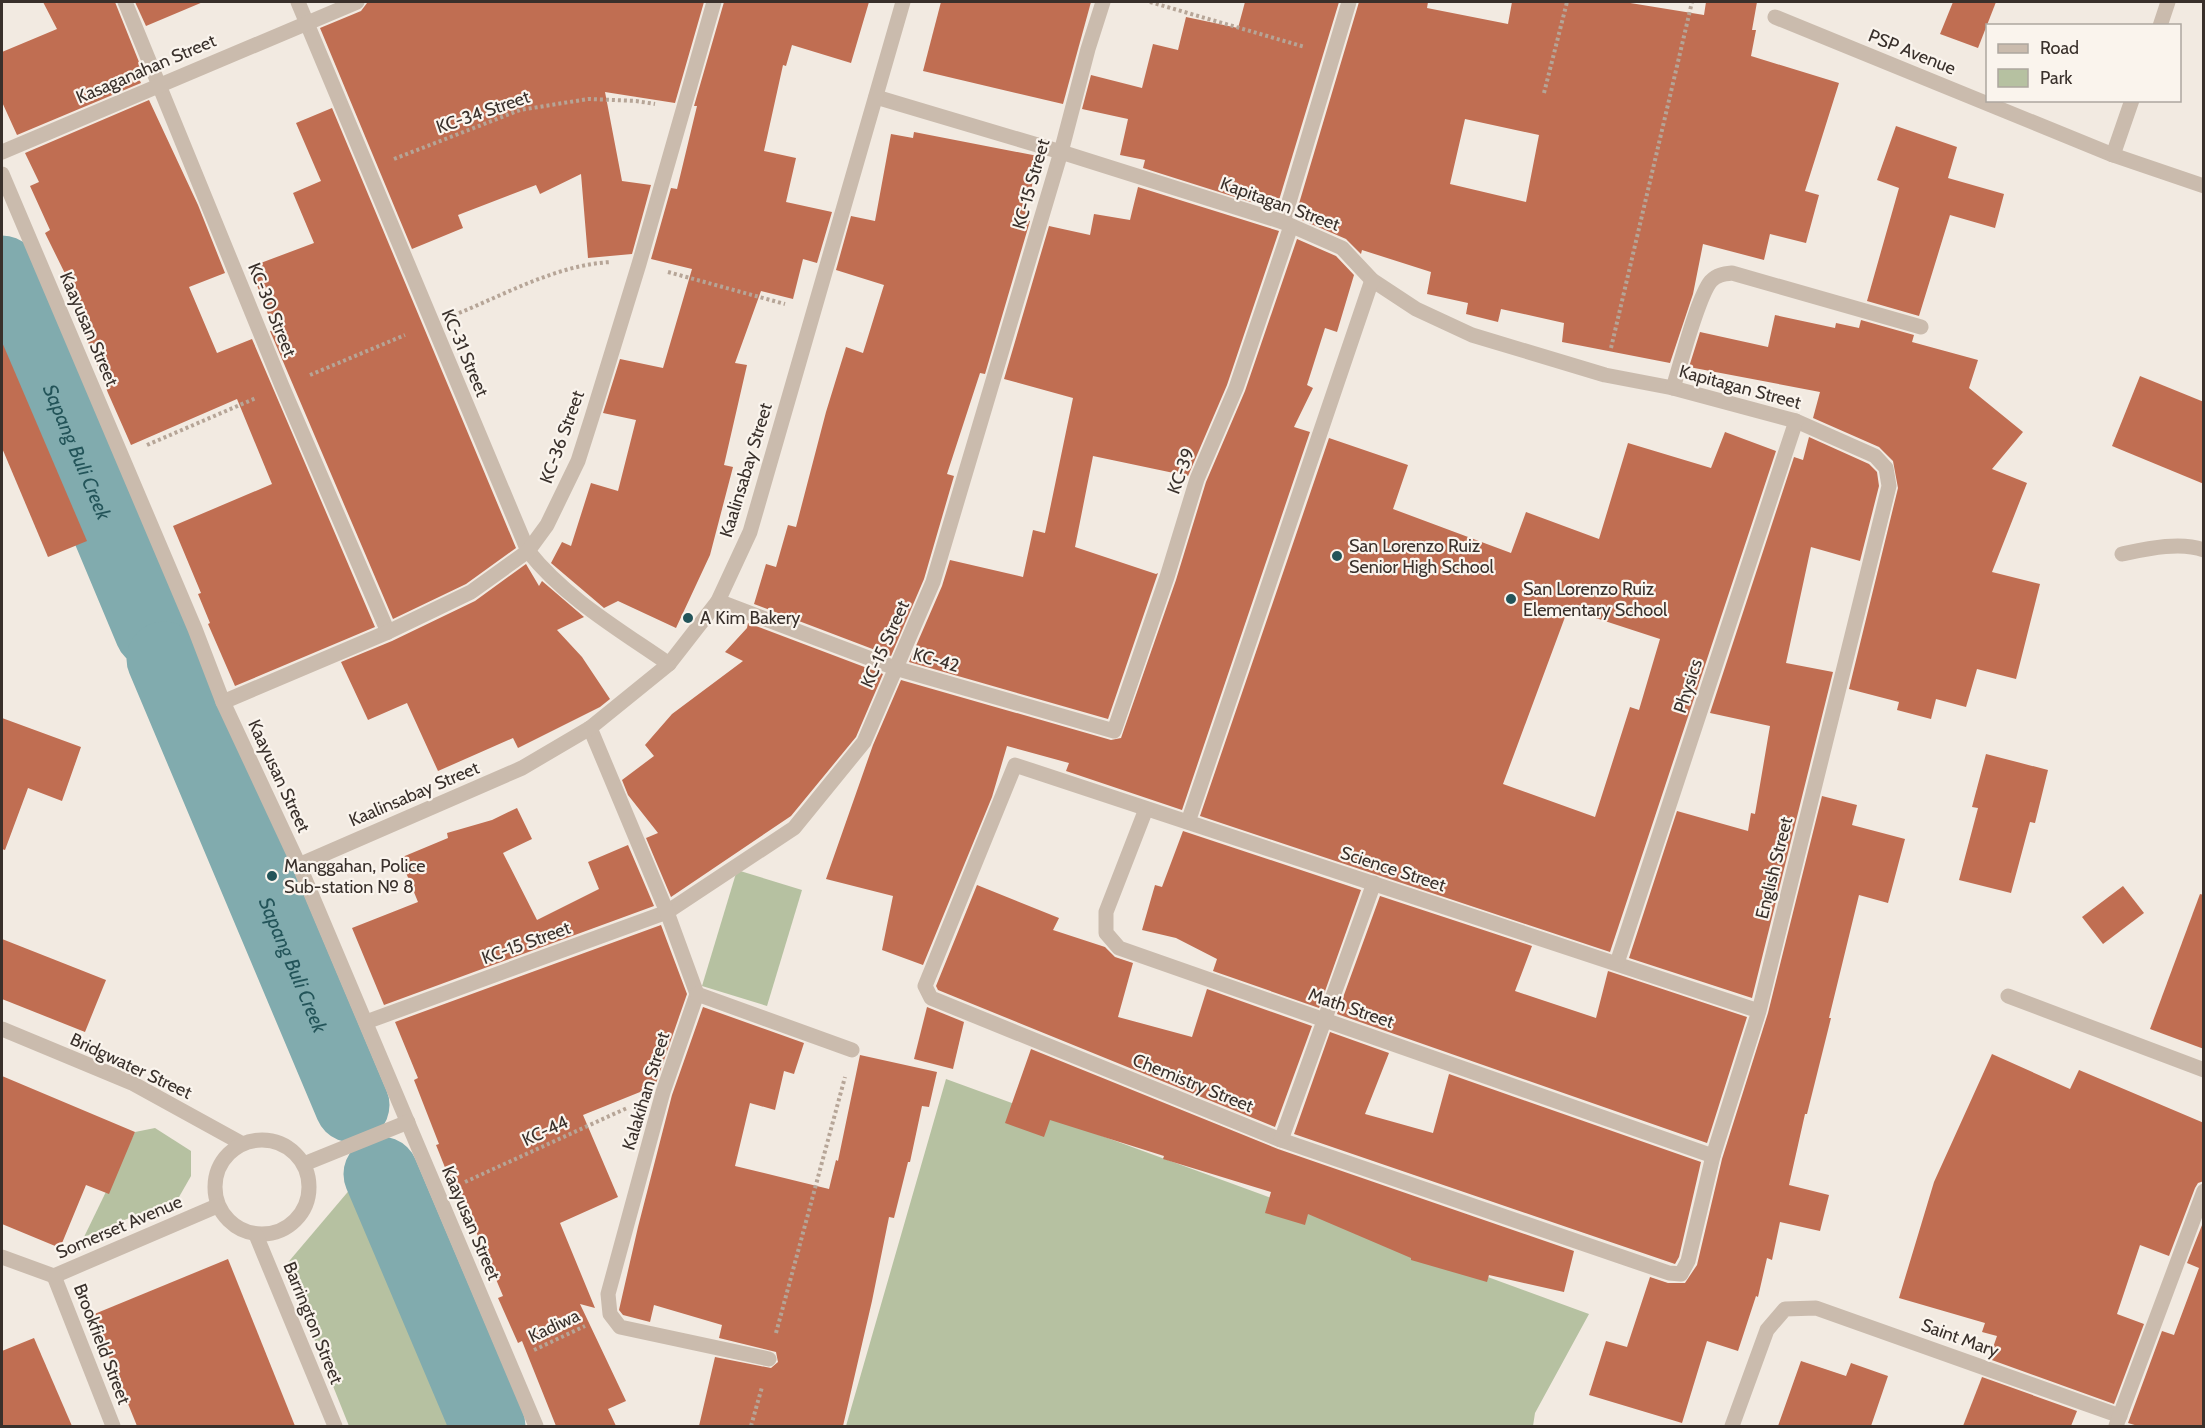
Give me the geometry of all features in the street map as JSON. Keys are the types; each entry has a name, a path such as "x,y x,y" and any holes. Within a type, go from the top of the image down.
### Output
{"street":[{"name":"KC-30 Street","path":"125,2 282,386 388,632"},
{"name":"KC-31 Street","path":"298,2 528,551 541,567 569,592 669,664"},
{"name":"Kasaganahan Street","path":"2,152 357,2"},
{"name":"KC-36 Street","path":"223,702 388,632 471,592 528,551 547,525 578,460 639,264 714,2"},
{"name":"Kaalinsabay Street","path":"299,865 522,768 590,728 669,664 718,601 750,532 903,2"},
{"name":"KC-15 Street","path":"366,1022 667,912 794,828 864,742 933,582 1061,152 1103,2"},
{"name":"KC-39","path":"1114,731 1167,576 1197,479 1236,388 1287,224 1349,2"},
{"path":"2161,24 2168,2"},
{"name":"PSP Avenue","path":"1775,17 2113,155 2204,186"},
{"name":"Kapitagan Street","path":"876,97 1061,152 1287,224 1342,248 1372,280 1416,309 1472,334 1605,375 1672,388 1796,420 1875,456 1886,468"},
{"path":"2113,155 2131,102"},
{"name":"Kaayusan Street","path":"2,174 195,629 223,702 299,865 536,1426"},
{"path":"1672,388 1701,300 1709,283 1719,274 1732,273 1921,327"},
{"path":"1188,822 1372,280"},
{"name":"Physics","path":"1617,963 1796,420"},
{"name":"English Street","path":"1681,1274 1688,1262 1713,1156 1759,1011 1889,486 1886,468"},
{"path":"2121,554 2154,547 2196,547 2204,550"},
{"name":"KC-42","path":"718,601 895,668 1114,731"},
{"path":"590,728 667,912 697,994 852,1050"},
{"name":"Science Street","path":"1015,765 1759,1011"},
{"name":"Chemistry Street","path":"1015,765 925,986 931,998 1281,1140 1669,1273 1681,1274"},
{"name":"Math Street","path":"1146,809 1106,912 1107,933 1119,948 1713,1156"},
{"path":"1281,1140 1374,883"},
{"name":"Kalakihan Street","path":"610,1314 608,1294 663,1092 697,994"},
{"path":"2008,996 2204,1070"},
{"name":"Bridgwater Street","path":"2,1029 132,1083 241,1143"},
{"path":"304,1164 408,1122"},
{"path":"267,1138 293,1149 304,1164 310,1195 300,1217 280,1232 256,1235 233,1225 218,1206 213,1182 222,1159 241,1143 267,1138"},
{"name":"Saint Mary","path":"1732,1426 1767,1330 1785,1309 1816,1308 2118,1421 2204,1191"},
{"name":"Somerset Avenue","path":"2,1257 54,1276 218,1206"},
{"name":"Barrington Street","path":"256,1235 335,1426"},
{"name":"Brookfield Street","path":"54,1276 112,1426"},
{"path":"610,1314 620,1326 769,1359"}],"path":[{"path":"1150,2 1334,55"},
{"path":"1544,93 1567,2"},
{"path":"1605,375 1692,2"},
{"name":"KC-34 Street","path":"369,170 520,110 588,99 636,101 682,110"},
{"path":"752,1426 852,1050"},
{"name":"KC-44","path":"438,1195 663,1092"},
{"name":"Kadiwa","path":"509,1362 610,1314"}],"green space":[{"path":"737,870 802,890 767,1006 702,986"},
{"path":"946,1079 1589,1314 1535,1413 1533,1426 846,1426"},
{"path":"155,1128 191,1151 191,1176 179,1197 84,1237 135,1132"},
{"path":"363,1174 473,1426 349,1426 285,1266"}],"building":[{"path":"43,2 115,2 141,67 135,70 141,83 17,135 2,102 2,52 57,29"},
{"path":"135,2 203,2 146,26"},
{"path":"704,2 675,103 605,92 622,181 651,185 632,254 588,258 581,174 540,194 536,185 458,215 463,228 412,249 320,28 361,11 367,3"},
{"path":"724,2 869,2 851,63 792,45 786,66 783,65 764,151 796,158 786,202 832,212 817,263 803,259 793,299 761,291 735,363 747,365 724,465 733,467 710,555 676,628 618,601 604,608 551,563 562,542 571,546 591,483 618,491 636,420 603,413 620,359 663,368 692,269 651,259 671,188 677,189 697,106 694,106"},
{"path":"941,2 1091,2 1063,104 923,71"},
{"path":"1245,2 1339,2 1276,210 1143,168 1145,160 1120,155 1128,119 1082,109 1091,75 1142,88 1153,44 1178,50 1186,17 1238,28"},
{"path":"1359,2 1428,2 1427,8 1508,24 1512,2 1624,2 1704,15 1706,2 1757,2 1752,30 1756,30 1751,56 1839,83 1805,191 1819,195 1806,243 1770,234 1764,260 1703,244 1693,294 1670,363 1562,342 1564,323 1501,309 1498,322 1466,314 1468,303 1427,294 1431,272 1362,250 1361,254 1346,239 1295,217","holes":["1465,119 1539,135 1526,202 1450,184"]},
{"path":"1953,2 1996,2 1978,48 1940,34"},
{"path":"149,100 198,205 225,273 189,287 217,353 252,339 375,627 235,686 208,624 210,623 198,594 201,593 173,526 272,484 237,399 131,445 77,314 84,312 45,233 50,230 30,186 39,182 25,153"},
{"path":"332,108 516,548 466,584 393,619 270,331 274,330 250,267 314,243 293,193 321,181 296,123"},
{"path":"1896,126 1957,147 1948,178 2004,194 1995,228 1950,215 1919,316 1867,301 1899,188 1877,180"},
{"path":"914,132 1038,156 1025,220 1030,221 985,374 980,373 947,474 954,476 924,579 891,656 754,604 766,564 776,567 788,525 796,527 826,412 846,347 863,353 884,285 836,270 851,216 875,221 891,134 913,138"},
{"path":"1138,187 1279,231 1227,385 1188,476 1093,456 1075,547 1158,573 1108,719 909,662 942,586 950,560 1023,577 1033,530 1045,533 1073,398 1004,379 1049,226 1090,235 1094,214 1130,220"},
{"path":"1297,239 1336,256 1354,275 1337,332 1325,328 1307,385 1313,388 1294,427 1310,432 1182,810 1066,771 1069,763 1007,746 992,797 923,965 882,950 893,896 826,879 873,745 901,680 1111,740 1121,738 1176,580 1206,482 1245,391"},
{"path":"1775,315 1835,328 1836,323 1859,328 1861,320 1914,335 1912,342 1978,360 1969,388 2023,432 1992,469 2027,483 1992,572 2040,584 2016,679 1977,669 1966,707 1936,699 1931,719 1897,710 1899,702 1849,689 1898,488 1893,461 1879,447 1813,418 1820,392 1689,367 1700,332 1768,347"},
{"path":"2,342 87,541 48,557 2,448"},
{"path":"2140,376 2204,402 2204,484 2112,446"},
{"path":"1725,432 1776,451 1610,952 1200,816 1329,438 1408,465 1393,509 1511,553 1526,512 1599,539 1628,443 1711,468","holes":["1568,609 1660,639 1639,710 1630,707 1595,817 1503,784"]},
{"path":"1809,437 1869,464 1877,472 1879,486 1860,561 1811,547 1786,663 1833,672 1752,998 1629,958 1677,811 1748,831 1751,813 1755,814 1770,726 1710,713 1794,457 1803,460"},
{"path":"526,564 539,586 542,581 584,617 557,630 582,657 610,699 600,707 518,748 513,738 438,771 407,703 368,720 341,662 392,641 475,601"},
{"path":"748,623 883,674 856,737 791,816 671,897 646,838 658,833 628,795 622,780 654,756 645,745 672,714 743,661 725,652 747,628"},
{"path":"2,718 81,747 62,801 28,788 5,850 2,849"},
{"path":"1986,754 2048,770 2035,823 2030,822 2011,893 1959,880 1978,808 1972,807"},
{"path":"1822,796 1857,805 1852,825 1905,839 1888,903 1859,895 1789,1185 1829,1195 1820,1231 1780,1222 1772,1260 1767,1258 1758,1297 1756,1296 1738,1351 1707,1341 1682,1423 1589,1395 1606,1341 1627,1347 1650,1277 1668,1283 1685,1283 1697,1265 1722,1159 1768,1013"},
{"path":"517,808 532,839 503,853 537,920 599,889 588,862 628,845 654,906 384,1005 352,928 418,902 400,858 448,838 447,833 492,820"},
{"path":"1183,831 1361,890 1319,1008 1213,971 1217,959 1176,938 1142,930 1155,885 1162,887"},
{"path":"977,885 1059,918 1053,930 1105,947 1115,957 1133,963 1118,1017 1192,1037 1207,989 1312,1026 1275,1127 938,990 936,986"},
{"path":"2123,886 2144,913 2103,944 2082,917"},
{"path":"2200,894 2204,895 2204,1049 2150,1029"},
{"path":"1380,896 1532,946 1515,991 1596,1018 1608,971 1747,1017 1707,1143 1337,1014"},
{"path":"661,925 687,994 655,1086 583,1115 618,1197 560,1223 595,1308 580,1304 626,1401 608,1409 616,1426 556,1426 522,1341 518,1343 498,1298 503,1296 454,1179 450,1180 436,1145 439,1144 414,1080 418,1078 395,1022"},
{"path":"2,939 106,980 85,1032 2,999"},
{"path":"703,1007 804,1043 794,1074 784,1071 775,1110 750,1103 735,1166 829,1189 836,1160 838,1161 860,1055 937,1072 929,1107 922,1106 910,1162 908,1162 894,1218 889,1217 843,1426 699,1426 715,1357 771,1368 778,1362 776,1352 719,1338 722,1325 654,1305 650,1322 623,1315 619,1310 672,1095"},
{"path":"927,1007 964,1022 953,1069 914,1059"},
{"path":"1330,1032 1389,1053 1365,1114 1433,1133 1449,1074 1701,1162 1679,1257 1675,1264 1294,1134"},
{"path":"1031,1049 1278,1149 1574,1251 1564,1292 1489,1275 1487,1282 1411,1260 1411,1258 1308,1214 1305,1225 1265,1213 1271,1192 1163,1159 1164,1156 1050,1120 1044,1137 1005,1123"},
{"path":"1992,1054 2070,1089 2079,1070 2204,1123 2204,1181 2198,1183 2195,1188 2169,1256 2140,1245 2117,1314 2144,1324 2114,1404 1989,1359 1997,1336 1982,1332 1985,1323 1899,1298 1934,1182"},
{"path":"2,1076 135,1132 109,1194 86,1185 60,1248 2,1224"},
{"path":"2204,1220 2204,1426 2138,1426 2128,1423 2162,1331 2174,1335 2199,1268 2187,1263"},
{"path":"228,1259 295,1426 137,1426 92,1315"},
{"path":"34,1338 72,1426 2,1426 2,1351"},
{"path":"1801,1361 1846,1376 1851,1363 1888,1376 1871,1426 1778,1426"},
{"path":"1982,1377 2077,1411 2071,1426 1963,1426"}],"waterway":[{"name":"Sapang Buli Creek","path":"2,273 152,631"},
{"name":"Sapang Buli Creek","path":"164,659 352,1105"},
{"name":"Sapang Buli Creek","path":"381,1174 488,1426"}],"place":[{"name":"San Lorenzo Ruiz Senior High School","path":"1337,556"},
{"name":"San Lorenzo Ruiz Elementary School","path":"1511,599"},
{"name":"A Kim Bakery","path":"688,618"},
{"name":"Manggahan, Police Sub-station № 8","path":"272,876"}]}
